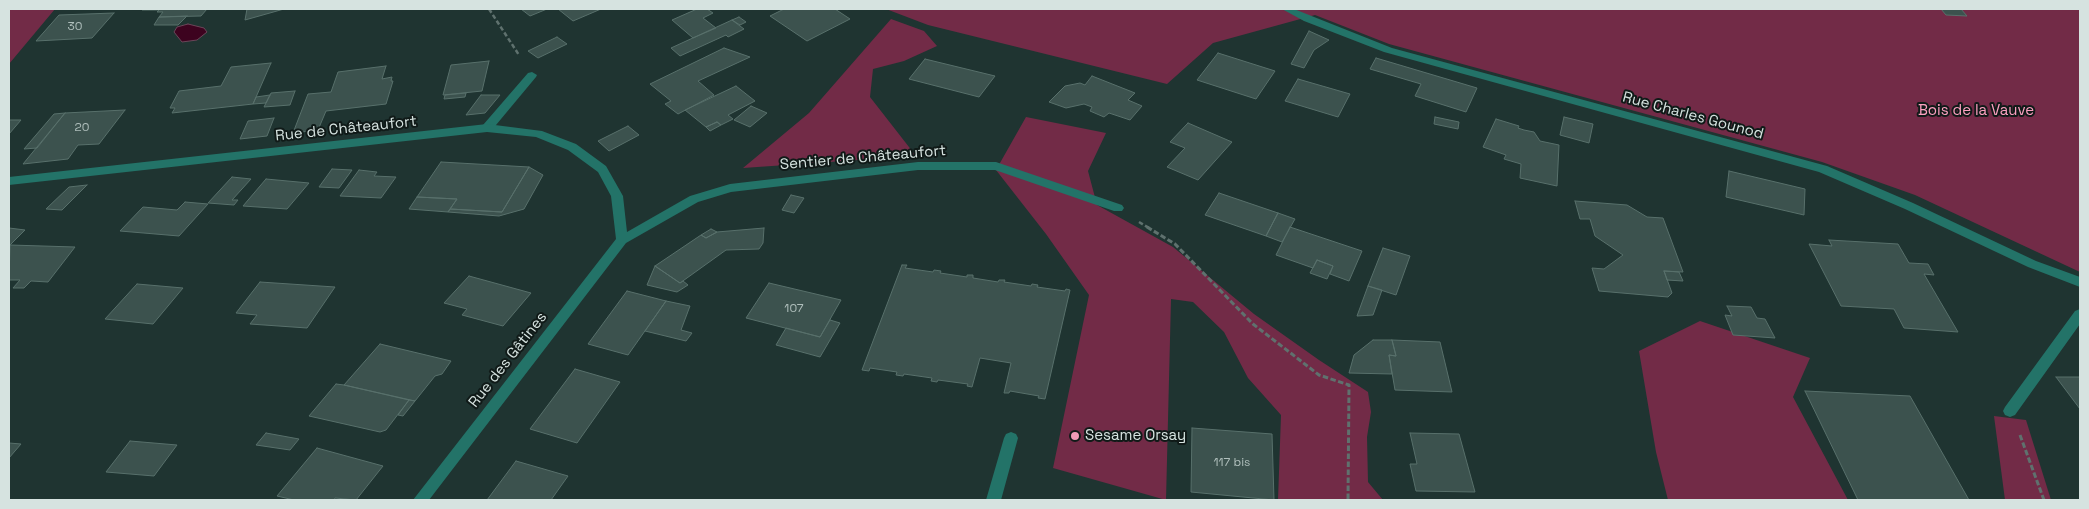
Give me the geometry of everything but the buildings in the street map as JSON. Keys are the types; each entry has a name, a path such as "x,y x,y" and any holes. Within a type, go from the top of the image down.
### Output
{"street":[{"name":"Rue Charles Gounod","path":"1287,9 1388,50 1823,169 1909,206 2032,264 2080,282"},
{"path":"487,128 532,75"},
{"name":"Rue de Châteaufort","path":"9,181 487,128 538,134 572,147 602,169 617,196 622,240"},
{"name":"Sentier de Châteaufort","path":"622,240 694,199 730,188 918,166 996,166 1118,208"},
{"name":"Rue des Gâtines","path":"420,500 622,240"},
{"path":"2010,411 2080,314"},
{"path":"992,500 1011,438"}],"path":[{"path":"489,9 532,75"},
{"path":"1118,208 1175,244 1253,324 1319,375 1349,385 1348,500"},
{"path":"2010,411 2044,500"}],"green space":[{"path":"9,9 55,9 9,64"},
{"name":"Bois de la Vauve","path":"886,9 2080,9 2080,272 1915,195 1822,162 1389,44 1315,15 1213,43 1167,84 928,25"},
{"path":"891,19 924,31 937,46 904,61 873,69 870,97 916,156 743,168 809,113"},
{"path":"1026,117 1106,133 1088,171 1097,205 1173,247 1254,314 1368,392 1371,412 1367,437 1368,482 1383,500 1278,500 1281,415 1248,378 1224,332 1193,302 1171,299 1166,500 1053,468 1089,295 1046,234 996,170"},
{"path":"1700,321 1810,358 1793,397 1848,500 1668,500 1656,452 1639,351"},
{"path":"1994,416 2026,420 2051,500 2005,500"}],"shaded area":[{"path":"188,24 204,28 207,32 197,40 182,42 174,32 177,27"}],"place":[{"name":"Sesame Orsay","path":"1075,436"}]}
